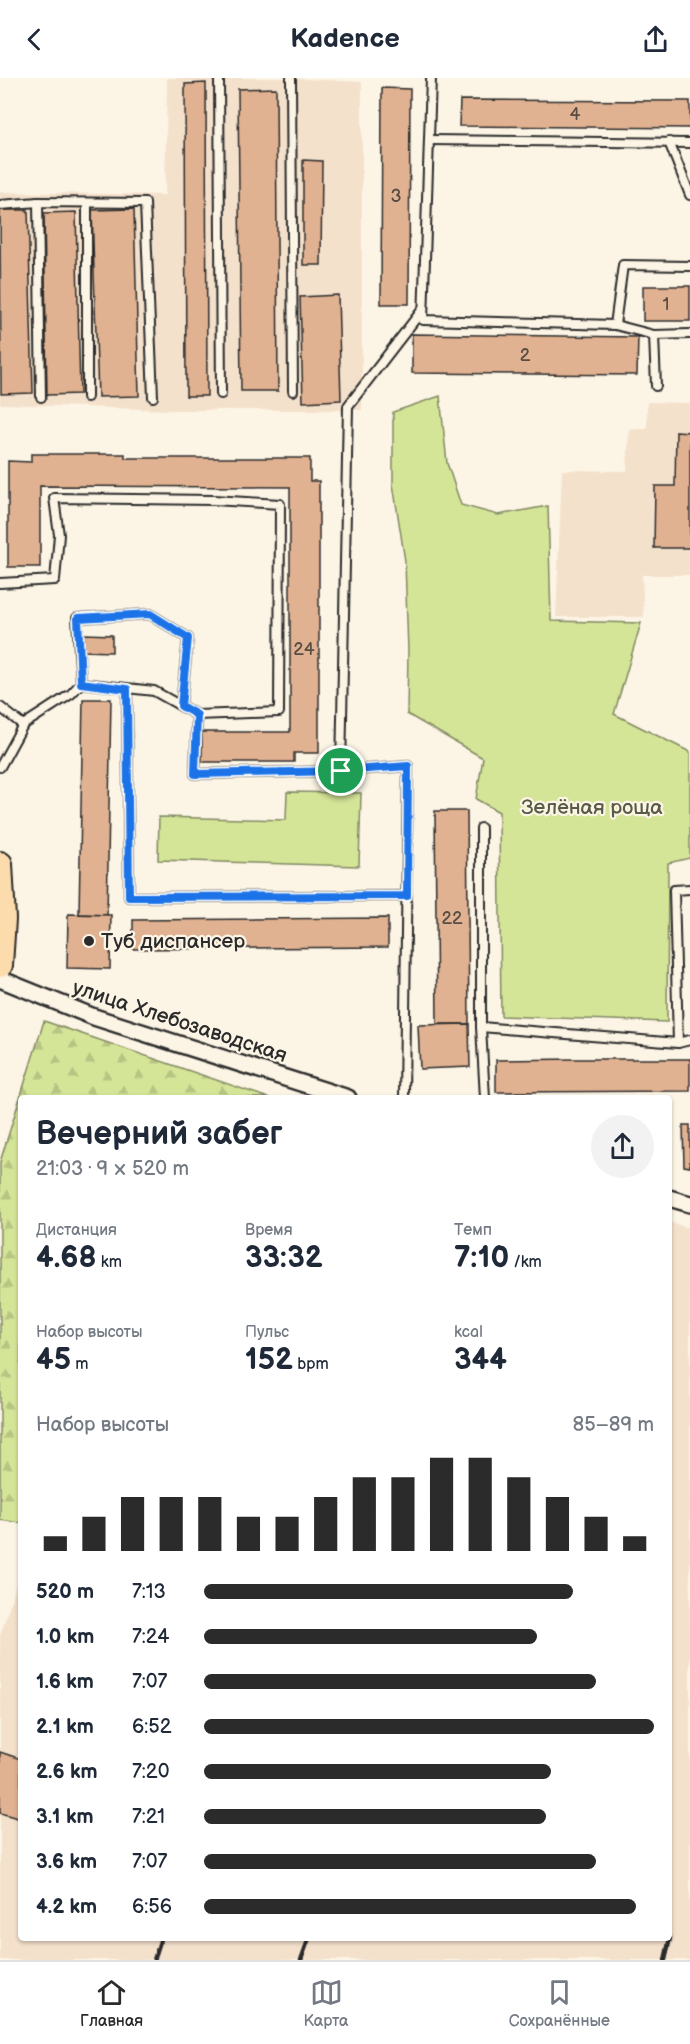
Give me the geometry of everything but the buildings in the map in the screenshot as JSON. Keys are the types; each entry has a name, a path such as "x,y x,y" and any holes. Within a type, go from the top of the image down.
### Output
{"main road":[{"path":"0,864 3,918 0,965"}],"street":[{"name":"улица Хлебозаводская","path":"0,979 94,1017 337,1095"},
{"path":"672,1199 690,1204"}],"lane":[{"path":"219,78 221,394"},
{"path":"291,78 293,391"},
{"path":"431,78 423,320 615,325 654,334 690,334"},
{"path":"429,140 690,142"},
{"path":"669,142 690,195"},
{"path":"38,202 41,397"},
{"path":"0,205 38,202 145,203 153,397"},
{"path":"87,203 87,397"},
{"path":"615,325 623,265 690,266"},
{"path":"341,771 348,406 424,308"},
{"path":"654,334 656,386"},
{"path":"0,583 55,580 59,535 54,498 213,500 280,504 279,711 197,715 154,691 81,683"},
{"path":"0,768 23,725 71,694 81,683 78,618 150,614 188,638 181,706"},
{"path":"127,689 129,897 407,896"},
{"path":"0,707 23,725"},
{"path":"197,715 195,774 341,771 408,766 404,1095"},
{"path":"481,828 481,1027 485,1095"},
{"path":"678,1043 674,890 690,889"},
{"path":"481,1027 678,1043 690,1040"}],"shaded area":[{"path":"167,78 287,78 362,82 362,410 168,410 0,404 0,192 165,195"},
{"path":"647,402 690,403 690,575 642,575 644,617 556,617 562,470 627,471 629,429 647,429"},
{"path":"672,1223 690,1228 690,1960 0,1960 0,1636 18,1579 18,1941 672,1941"}],"green space":[{"name":"Зелёная роща","path":"440,396 447,463 461,505 498,515 548,506 551,621 641,623 614,714 690,752 690,858 668,863 667,1022 501,1016 499,812 476,799 483,758 407,714 408,651 405,561 393,484 393,412"},
{"path":"287,792 361,793 359,866 158,860 159,817 286,820"},
{"path":"44,1021 260,1095 21,1095"},
{"path":"18,1104 18,1523 0,1520 0,1162"}],"railway":[{"path":"154,1960 160,1941"},
{"path":"301,1960 308,1941"},
{"path":"665,1960 669,1941"}],"place":[{"name":"Туб диспансер","path":"89,941"}],"route":[{"path":"150,614 188,638 181,706 197,715 195,774 341,771 408,766 407,896 129,897 127,689 81,683 78,618 150,614"}]}
